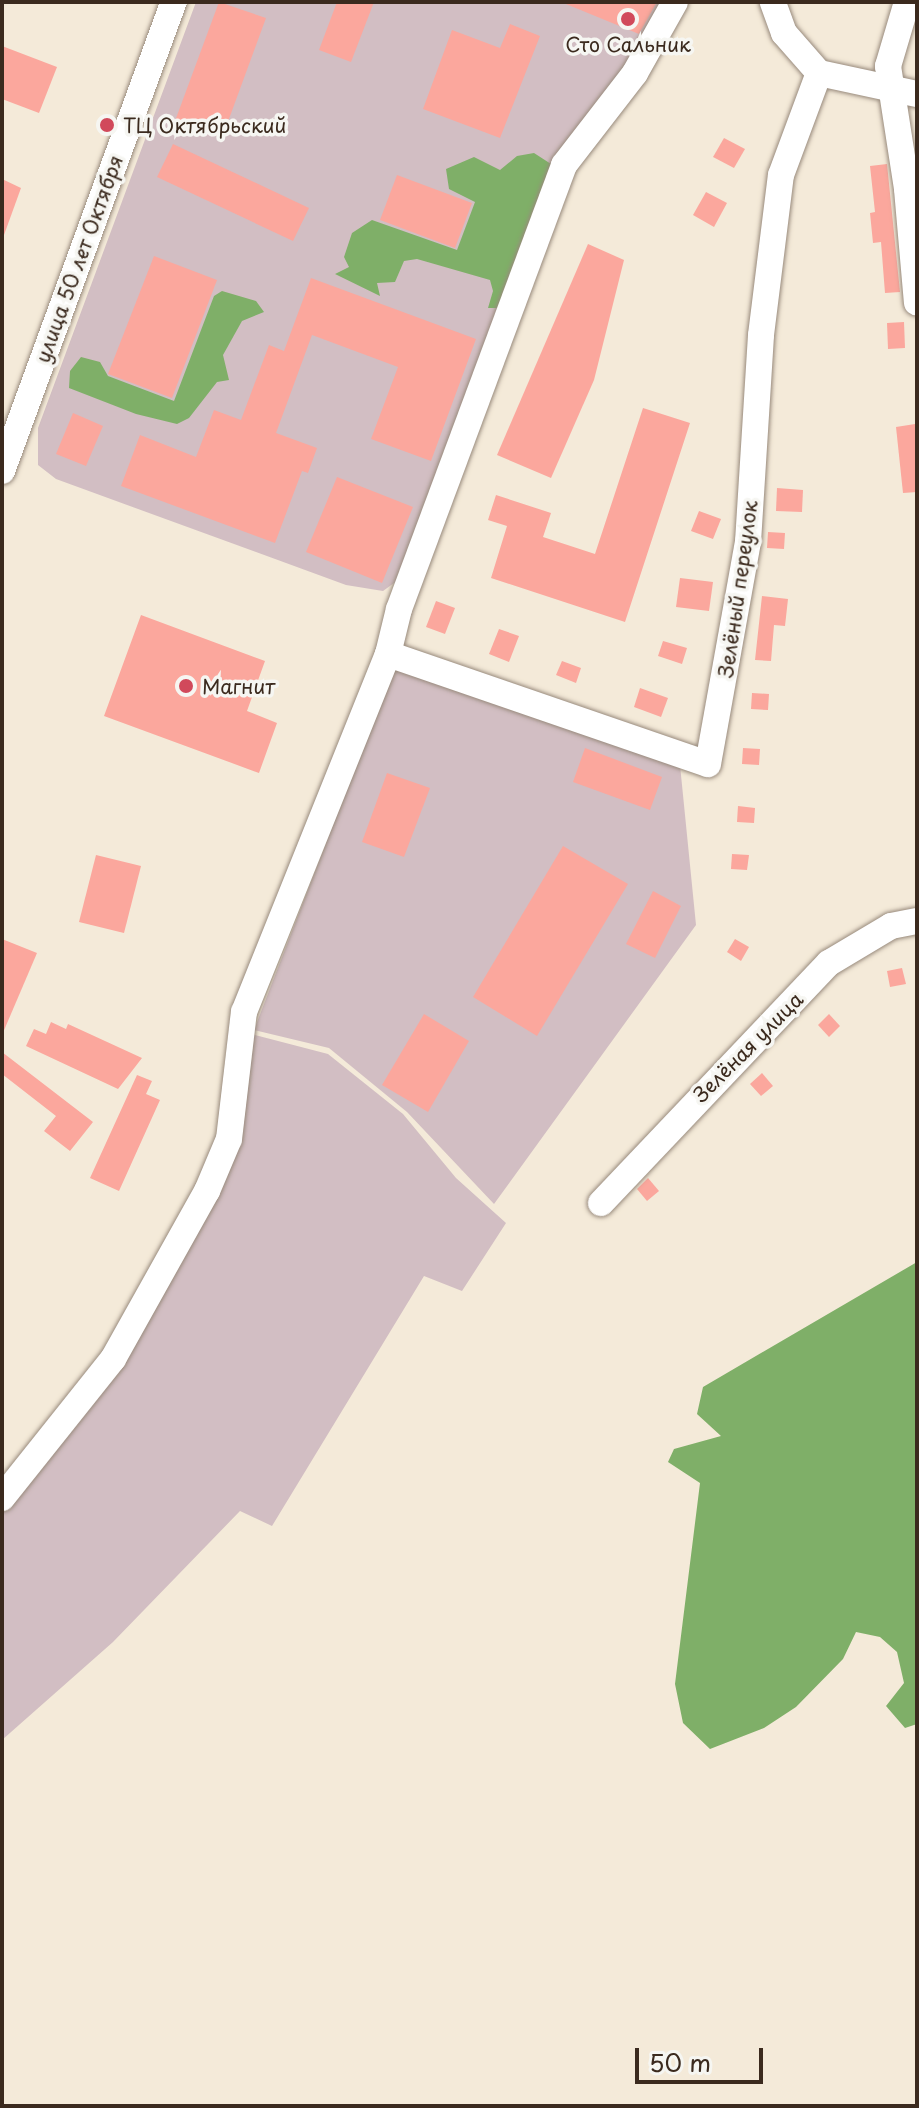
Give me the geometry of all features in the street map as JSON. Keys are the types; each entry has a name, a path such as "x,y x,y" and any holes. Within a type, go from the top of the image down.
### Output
{"street":[{"name":"улица 50 лет Октября","path":"2,471 174,2"},
{"path":"2,1498 113,1359 207,1191 229,1139 244,1012 388,654 399,609 564,165 635,73 675,2"},
{"path":"773,2 784,33 819,73 906,92"},
{"path":"907,2 888,66 906,92 917,303"},
{"name":"Зелёный переулок","path":"388,654 708,764 748,542 761,335 781,175 819,73"},
{"name":"Зелёная улица","path":"601,1203 829,963 891,926 917,921"}],"shaded area":[{"path":"196,2 665,2 650,38 557,164 401,578 383,591 346,585 56,479 38,465 38,428"},
{"path":"395,664 680,765 696,925 494,1204 407,1112 329,1048 254,1030"},
{"path":"251,1034 328,1054 403,1114 456,1178 506,1223 462,1291 424,1276 272,1526 240,1511 113,1642 2,1740 2,1510 230,1158"}],"green space":[{"path":"534,153 551,164 498,308 488,308 493,291 490,280 417,259 404,261 395,282 377,283 380,296 335,274 349,267 344,257 352,233 372,220 457,250 475,202 449,189 446,169 474,157 500,170 517,156"},
{"path":"222,291 256,301 264,312 242,321 223,355 229,380 217,382 189,418 177,424 136,414 69,388 70,371 81,357 100,362 108,376 174,401 214,296"},
{"path":"917,1262 917,1724 905,1728 886,1706 904,1683 897,1652 880,1637 856,1632 843,1659 796,1707 764,1728 710,1749 683,1723 675,1684 700,1483 668,1462 674,1449 721,1436 697,1414 703,1387"}],"building":[{"path":"219,2 266,18 222,138 175,121"},
{"path":"337,2 374,2 351,62 319,50"},
{"name":"Сто Сальник","path":"561,2 657,2 639,34"},
{"path":"510,24 540,36 500,138 423,109 452,30 500,48"},
{"path":"2,46 57,67 39,113 2,99"},
{"path":"724,138 745,149 734,168 713,157"},
{"path":"173,144 309,208 293,241 157,177"},
{"path":"887,164 900,292 885,293 881,242 873,243 870,213 875,212 870,166"},
{"path":"397,175 472,203 455,248 380,220"},
{"path":"2,179 21,188 4,235 2,235"},
{"path":"706,192 727,203 714,227 693,215"},
{"path":"588,244 624,260 594,380 551,478 497,455"},
{"path":"154,256 217,280 172,398 108,374"},
{"path":"311,278 476,339 431,461 371,439 398,367 312,335 276,433 317,448 308,473 302,471 275,543 121,486 140,435 196,457 214,410 241,420 269,345 284,351"},
{"path":"904,322 905,348 888,349 887,323"},
{"path":"643,408 690,423 625,622 491,578 507,526 488,520 496,495 551,513 543,537 595,554"},
{"path":"73,413 103,426 86,466 56,454"},
{"path":"915,424 917,492 903,493 896,427"},
{"path":"337,477 413,507 382,583 306,552"},
{"path":"777,488 803,490 802,512 776,511"},
{"path":"699,511 721,519 713,539 691,531"},
{"path":"768,532 785,533 784,549 767,548"},
{"path":"680,578 713,582 709,611 676,607"},
{"path":"762,596 788,599 785,626 774,625 771,661 755,660"},
{"path":"436,601 455,608 445,634 426,627"},
{"name":"Магнит","path":"141,615 265,661 247,711 277,723 259,773 104,716"},
{"path":"499,629 519,636 509,662 489,654"},
{"path":"663,641 687,648 682,664 658,656"},
{"path":"562,661 581,668 576,683 556,675"},
{"path":"640,688 668,698 661,717 634,707"},
{"path":"752,693 769,694 768,710 751,709"},
{"path":"585,748 662,777 650,810 573,782"},
{"path":"743,748 760,749 759,765 742,764"},
{"path":"387,773 430,788 404,857 362,842"},
{"path":"738,806 755,808 754,823 737,822"},
{"path":"563,846 628,884 537,1036 473,997"},
{"path":"732,854 749,855 747,870 731,869"},
{"path":"96,855 141,866 124,933 79,922"},
{"path":"653,891 681,906 655,958 626,944"},
{"path":"2,939 37,953 2,1035"},
{"path":"735,939 749,947 741,961 727,952"},
{"path":"902,968 906,984 890,987 887,971"},
{"path":"424,1014 469,1041 428,1112 382,1085"},
{"path":"829,1014 840,1026 829,1037 818,1025"},
{"path":"51,1022 66,1029 68,1024 142,1058 118,1089 26,1046 34,1029 46,1034"},
{"path":"2,1052 93,1122 70,1151 44,1131 56,1116 2,1074"},
{"path":"762,1073 773,1086 761,1096 750,1084"},
{"path":"137,1075 152,1081 146,1094 160,1100 119,1191 90,1178"},
{"path":"648,1178 659,1191 647,1201 637,1189"}],"place":[{"name":"Сто Сальник","path":"628,19"},
{"name":"ТЦ Октябрьский","path":"107,125"},
{"name":"Магнит","path":"186,686"}]}
